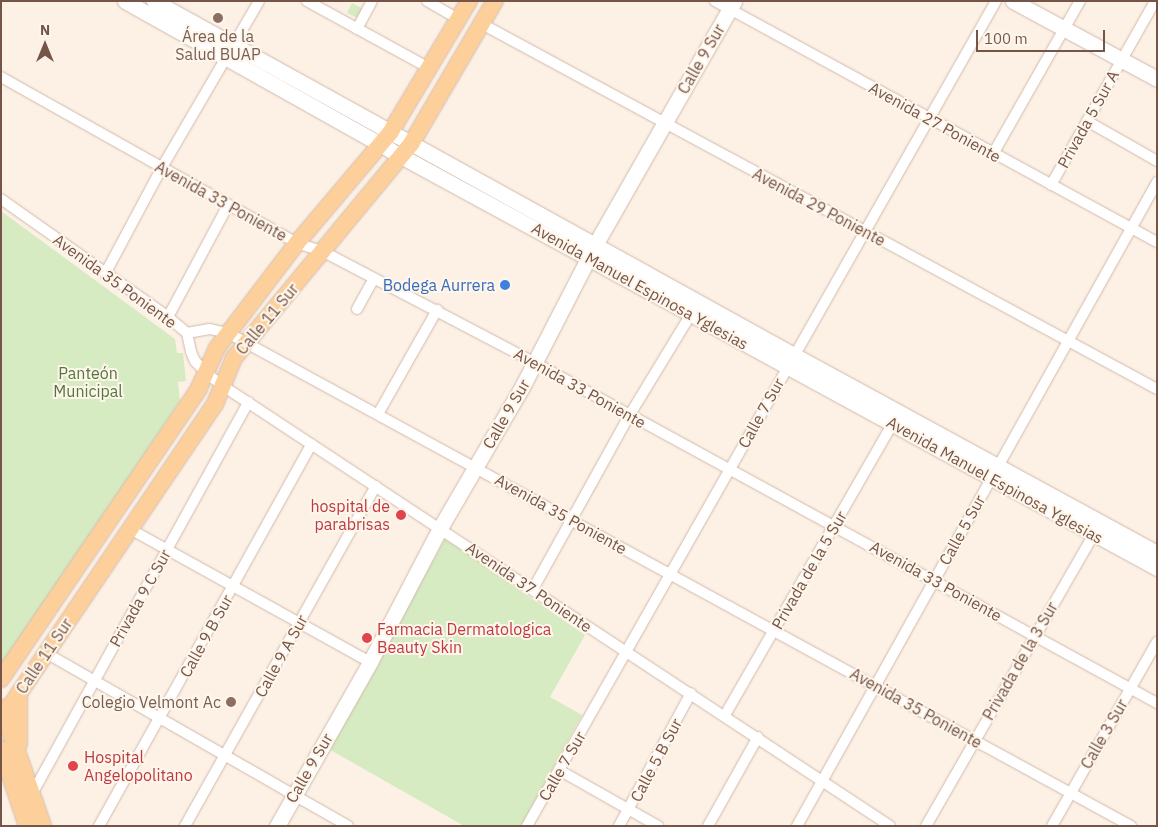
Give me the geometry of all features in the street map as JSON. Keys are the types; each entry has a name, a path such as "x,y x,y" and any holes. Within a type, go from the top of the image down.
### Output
{"main road":[{"name":"Avenida Manuel Espinosa Yglesias","path":"125,1 231,52 385,139 1097,528 1157,568"},
{"name":"Avenida Manuel Espinosa Yglesias","path":"154,1 231,52"},
{"name":"Calle 11 Sur","path":"1,679 198,390 217,348 297,243 385,139 469,1"},
{"name":"Calle 11 Sur","path":"2,714 19,693 216,404 234,358 252,346 260,327 324,252 406,150 495,1"},
{"path":"1013,1 1157,79"},
{"name":"Calle 9 Sur","path":"277,826 370,662 440,528 535,363 592,252 732,5"},
{"name":"Avenida Manuel Espinosa Yglesias","path":"592,252 691,314 790,361 892,424 994,472"},
{"name":"Avenida Manuel Espinosa Yglesias","path":"1097,528 1157,552"},
{"path":"19,693 19,759"},
{"path":"2,714 32,794 40,825"},
{"path":"1,749 40,825"}],"street":[{"path":"105,274 161,169 231,52 259,1"},
{"path":"307,1 429,68"},
{"path":"357,28 372,1"},
{"path":"427,1 458,19"},
{"name":"Avenida 27 Poniente","path":"714,1 732,5 929,119 1157,242"},
{"name":"Calle 7 Sur","path":"527,826 863,231 996,1"},
{"path":"993,154 1080,1"},
{"name":"Privada 5 Sur A","path":"1051,185 1155,1"},
{"name":"Avenida 29 Poniente","path":"482,24 1157,389"},
{"name":"Avenida 33 Poniente","path":"1,77 161,169 297,243 324,252 437,310 629,416 730,468 1157,703"},
{"path":"1087,121 1157,161"},
{"name":"Calle 5 Sur","path":"797,826 1130,227 1156,186"},
{"name":"Avenida 35 Poniente","path":"1,199 168,317 187,333 210,329 228,333 1131,826"},
{"path":"168,317 228,205"},
{"path":"356,309 374,278"},
{"path":"378,414 437,310"},
{"path":"533,589 629,416 691,314"},
{"name":"Avenida 37 Poniente","path":"187,333 191,352 206,374 223,386 822,779 887,825"},
{"name":"Privada 9 C Sur","path":"32,794 248,402"},
{"name":"Privada de la 5 Sur","path":"725,715 775,631 892,424"},
{"name":"Calle 9 B Sur","path":"99,826 161,718 312,444"},
{"name":"Calle 9 A Sur","path":"185,826 376,486"},
{"name":"Privada de la 3 Sur","path":"926,826 1097,528"},
{"path":"130,529 370,662"},
{"name":"Calle 3 Sur","path":"1052,826 1157,642"},
{"path":"46,653 348,826"},
{"name":"Calle 5 B Sur","path":"620,826 691,693"},
{"path":"708,826 758,737"},
{"path":"559,770 658,826"}],"green space":[{"path":"352,3 365,10 360,20 347,13"},
{"name":"Panteón Municipal","path":"1,211 175,339 177,353 183,353 186,381 178,382 180,401 1,666"},
{"path":"445,539 585,635 550,697 582,715 521,826 464,826 327,748"}],"place":[{"name":"Área de la Salud BUAP","path":"218,18"},
{"name":"Bodega Aurrera","path":"505,285"},
{"name":"hospital de parabrisas","path":"401,515"},
{"name":"Farmacia Dermatologica Beauty Skin","path":"367,638"},
{"name":"Colegio Velmont Ac","path":"231,702"},
{"name":"Hospital Angelopolitano","path":"73,766"}]}
